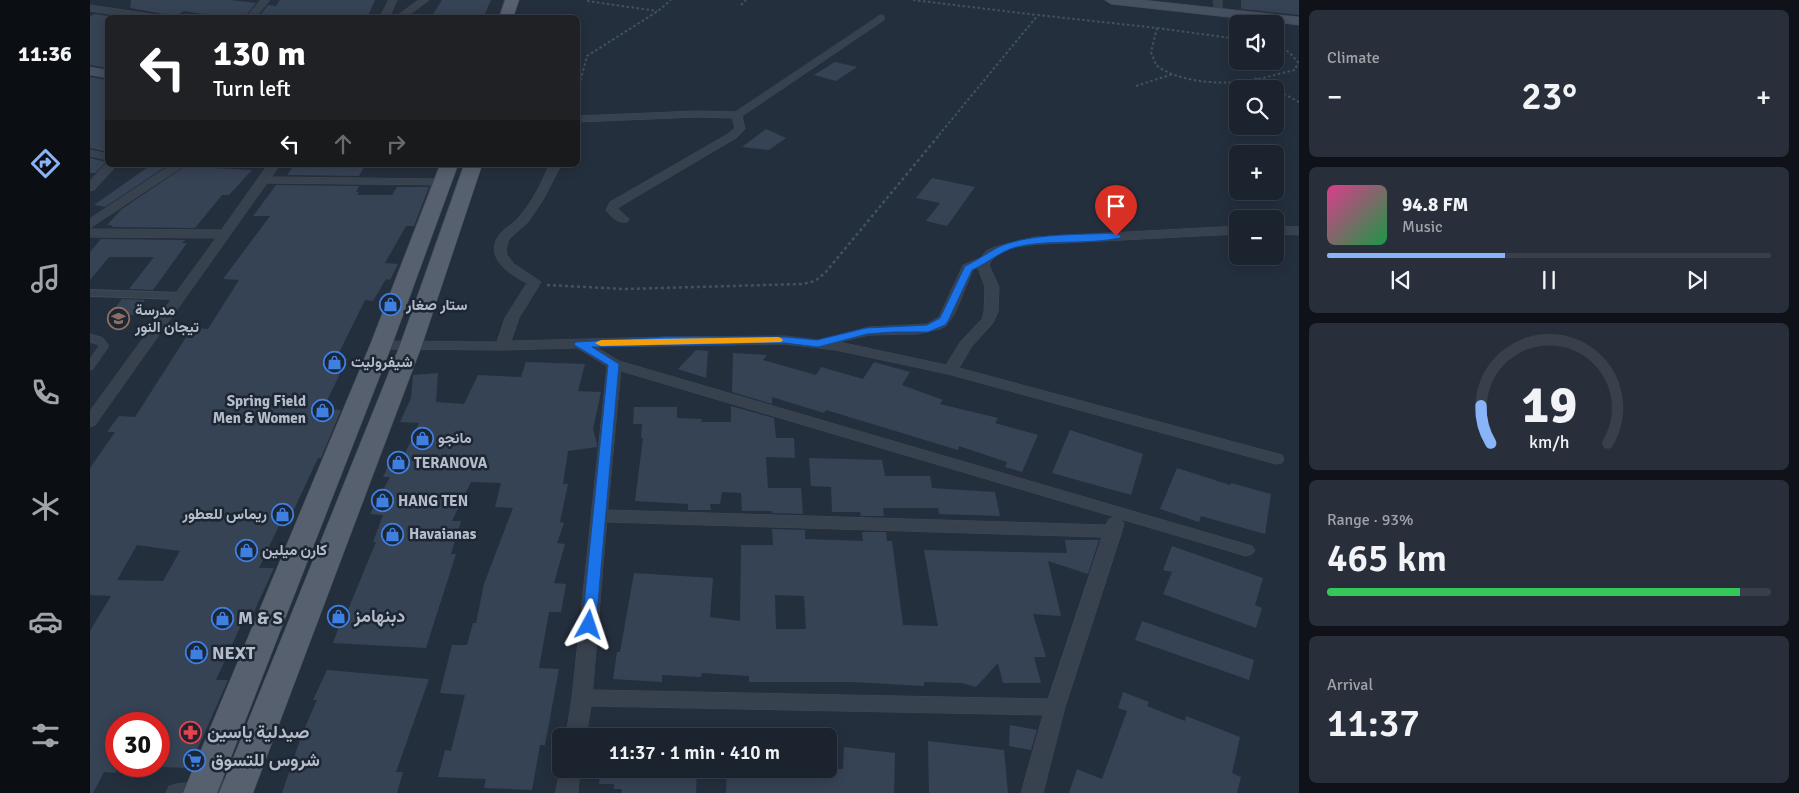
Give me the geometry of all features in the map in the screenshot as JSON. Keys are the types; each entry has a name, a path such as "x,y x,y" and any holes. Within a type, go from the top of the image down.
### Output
{"main road":[{"path":"507,15 512,0"},
{"path":"237,790 411,345 472,167"},
{"path":"193,792 381,345 446,174"}],"street":[{"path":"253,15 266,0"},
{"path":"386,15 393,0"},
{"path":"402,15 425,0"},
{"path":"1110,0 1219,6 1299,21"},
{"path":"90,8 137,15"},
{"path":"580,119 697,114 737,115 881,18"},
{"path":"90,71 105,74"},
{"path":"623,219 612,210 614,205 732,136 740,129 737,115"},
{"path":"90,153 105,156"},
{"path":"90,188 109,167"},
{"path":"90,224 176,167"},
{"path":"90,422 273,167"},
{"path":"503,346 512,318 534,282 520,275 503,260 500,251 502,240 522,221 547,186 553,167"},
{"path":"263,180 446,174"},
{"path":"818,344 866,331 894,328 920,330 935,326 944,319 968,268 984,261 989,255 1002,249 1034,241 1194,230 1229,230"},
{"path":"1284,230 1299,231"},
{"path":"90,233 224,234"},
{"path":"950,370 966,344 988,320 991,312 992,286 984,268 984,261"},
{"path":"381,345 503,346 665,341 785,340 818,344 861,350 950,370 1276,459"},
{"path":"580,344 614,364 1246,550"},
{"path":"577,728 582,698 614,364"},
{"path":"1032,793 1055,707 1118,512"},
{"path":"600,516 1113,531"},
{"path":"582,698 1055,707"},
{"path":"567,793 569,778"},
{"path":"193,792 237,790"}],"lane":[{"path":"90,293 180,296"},
{"path":"90,338 100,341 104,346 90,366"}],"path":[{"path":"580,82 587,56 658,11 671,0"},
{"path":"741,5 746,0"},
{"path":"913,0 1229,38"},
{"path":"587,1 658,11"},
{"path":"534,282 551,286 624,288 803,284 815,282 825,273 1038,15"},
{"path":"1157,28 1152,48 1153,61 1157,67 1174,74 1229,82 1295,70 1298,62 1294,56 1284,51"},
{"path":"1136,86 1174,74"},
{"path":"1254,78 1258,80"},
{"path":"1284,94 1299,102"}],"building":[{"path":"131,0 231,0 256,3 246,15 210,15 184,11 176,15 168,15 130,8"},
{"path":"280,0 375,0 368,15 260,15 268,5 276,6"},
{"path":"442,0 491,0 484,15 433,15"},
{"path":"1241,0 1299,0 1299,15 1241,9"},
{"path":"95,14 105,16 105,68 90,65 90,16"},
{"path":"835,62 857,67 836,81 814,75"},
{"path":"90,77 105,80 105,151 90,148"},
{"path":"766,129 786,138 769,150 742,147"},
{"path":"90,158 105,162 95,173 90,173"},
{"path":"148,167 165,167 105,207 94,205"},
{"path":"184,167 252,170 229,195 222,195 195,228 111,227 113,225 107,225 122,209"},
{"path":"293,167 364,167 359,176 287,175"},
{"path":"932,178 975,187 947,226 926,221 940,203 916,198"},
{"path":"276,185 359,186 356,192 359,192 357,195 392,195 397,187 429,187 414,226 406,226 385,263 398,264 390,280 386,279 373,301 365,300 336,359 347,359 323,409 341,410 321,458 318,458 290,518 283,517 259,568 274,568 253,614 246,614 216,680 228,680 189,768 170,767 170,712 105,712 105,772 93,793 90,793 90,631 111,596 90,595 90,468 115,432 107,432 119,416 135,417 192,328 208,329 239,280 223,279 270,216 253,216","holes":["137,545 180,551 163,581 117,580"]},
{"path":"101,239 185,240 182,243 187,243 153,290 129,289 154,257 109,257 90,280 90,252"},
{"path":"122,299 145,300 135,315 111,313"},
{"path":"696,350 708,351 706,378 678,369"},
{"path":"733,353 767,355 763,360 816,375 821,367 863,379 874,362 910,372 902,385 943,400 940,404 998,418 995,423 1038,435 1022,472 1005,467 1007,462 959,446 958,450 826,410 824,413 772,397 772,404 732,392"},
{"path":"526,362 585,364 578,391 601,392 593,429 597,447 568,451 563,484 568,484 560,522 564,523 557,543 565,544 554,583 566,584 561,612 549,612 539,668 559,669 545,745 540,745 532,790 484,788 486,779 438,777 445,750 451,751 465,695 440,693 452,645 467,645 473,623 476,623 484,584 513,508 495,507 501,483 471,482 452,521 461,521 451,554 456,554 426,648 333,643 376,542 373,542 383,515 370,514 390,477 383,477 392,457 403,458 419,423 400,422 411,398 413,375 438,373 436,402 464,404 478,375 521,377"},
{"path":"731,406 774,418 776,438 794,438 795,458 766,457 768,488 801,488 803,514 742,511 741,493 722,492 720,504 710,504 711,510 688,510 688,504 635,501 643,438 641,438 642,424 633,424 634,407 677,407 677,418 702,419 701,422 731,422"},
{"path":"1070,430 1143,454 1131,495 1052,473"},
{"path":"809,458 882,460 885,476 930,476 932,488 995,492 1000,516 939,514 938,508 883,508 884,516 861,516 860,512 832,512 831,487 811,486"},
{"path":"1177,468 1230,485 1231,483 1271,494 1265,534 1201,516 1199,522 1160,509"},
{"path":"772,529 805,530 805,539 863,541 862,532 886,532 887,541 892,541 903,625 938,626 924,550 1067,553 1065,540 1099,540 1088,574 1048,561 1061,616 1033,614 1046,657 1034,657 1041,683 1003,683 998,663 976,687 962,683 924,682 924,686 852,682 749,682 749,676 702,673 701,677 662,675 662,682 613,679 617,652 620,652 634,573 713,578 710,617 740,621 741,545 773,545","holes":["775,595 804,596 806,629 776,629"]},
{"path":"1172,546 1263,578 1255,605 1262,608 1256,628 1163,594 1172,572 1163,570"},
{"path":"1142,621 1254,660 1249,680 1135,640"},
{"path":"327,670 429,679 396,772 403,772 397,793 282,793 302,734 317,700 313,700"},
{"path":"1123,692 1149,702 1147,706 1185,721 1186,716 1240,737 1232,773 1241,777 1237,793 1069,793 1077,769 1102,779 1127,711 1118,708"},
{"path":"1010,725 1037,730 1031,750 1009,746"},
{"path":"928,741 1004,750 1008,793 929,793"},
{"path":"844,747 895,753 894,793 726,793 727,778 837,778 837,769 843,769"},
{"path":"600,778 697,778 696,793 621,793 622,789 614,789 614,784 599,784"}],"slow traffic":[{"path":"601,343 778,340"}],"place":[{"name":"ستار صغار","path":"390,305"},
{"name":"مدرسة تيجان النور","path":"119,319"},
{"name":"شيفروليت","path":"335,362"},
{"name":"Spring Field Men & Women","path":"322,410"},
{"name":"مانجو","path":"422,438"},
{"name":"TERANOVA","path":"398,463"},
{"name":"HANG TEN","path":"382,501"},
{"name":"ريماس للعطور","path":"283,514"},
{"name":"Havaianas","path":"393,534"},
{"name":"كارن ميلين","path":"246,550"},
{"name":"دبنهامز","path":"338,616"},
{"name":"M & S","path":"222,618"},
{"name":"NEXT","path":"196,653"},
{"name":"صيدلية ياسين","path":"191,732"},
{"name":"شروس للتسوق","path":"195,760"}],"route":[{"path":"589,625 614,364 580,344 785,340 818,344 866,331 894,328 928,329 941,323 944,319 968,268 984,261 993,253 1034,241 1116,236"}]}
